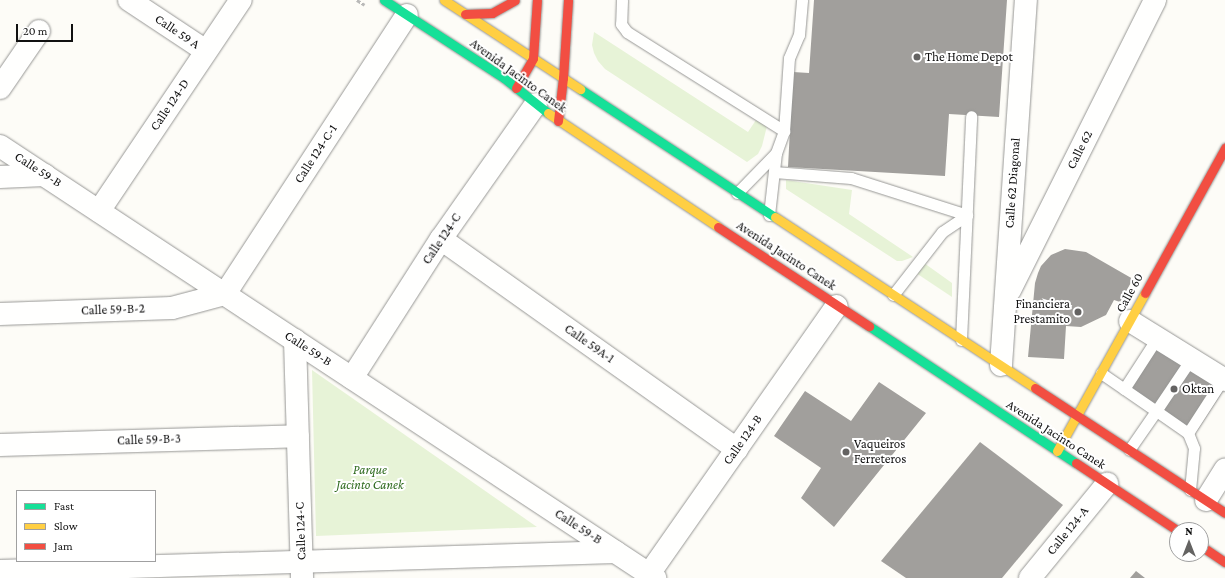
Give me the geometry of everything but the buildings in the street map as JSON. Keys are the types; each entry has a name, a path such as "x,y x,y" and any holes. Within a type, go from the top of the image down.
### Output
{"main road":[{"name":"Avenida Jacinto Canek","path":"384,0 516,88 558,121 1169,525"},
{"name":"Avenida Jacinto Canek","path":"444,0 769,215 1001,365 1225,513"},
{"path":"465,14 492,13 515,0"},
{"path":"516,88 533,58 537,0"},
{"path":"558,121 563,78 568,0"},
{"name":"Calle 60","path":"1057,451 1225,148"},
{"path":"1209,551 1225,562"}],"street":[{"name":"Calle 59 A","path":"129,0 206,52"},
{"name":"Calle 124-D","path":"99,211 241,0"},
{"name":"Calle 62 Diagonal","path":"1001,365 1026,0"},
{"name":"Calle 62","path":"1005,300 1155,0"},
{"name":"Calle 124-C-1","path":"225,294 407,15"},
{"path":"0,88 39,31"},
{"name":"Calle 124-C","path":"352,378 441,239 536,104"},
{"name":"Calle 59-B","path":"0,146 652,576"},
{"path":"0,177 45,175"},
{"name":"Calle 59A-1","path":"441,239 737,449"},
{"name":"Calle 59-B-2","path":"0,314 172,308 225,294"},
{"name":"Calle 124-B","path":"652,576 737,449 837,306"},
{"path":"1130,321 1224,379"},
{"name":"Calle 124-C","path":"295,340 302,570"},
{"name":"Calle 59-B-3","path":"0,445 298,436"},
{"path":"1198,495 1225,470"},
{"name":"Calle 124-A","path":"1030,578 1107,484"},
{"name":"Calle 59-B","path":"0,571 302,570 616,552"}],"lane":[{"path":"622,0 621,24 627,32 784,131"},
{"path":"769,215 776,153 784,131 789,58 800,35 802,0"},
{"path":"961,340 971,116"},
{"path":"736,193 776,153"},
{"path":"774,172 851,178 966,215"},
{"path":"893,295 942,232 966,215"},
{"path":"1124,389 1158,338"},
{"path":"1128,450 1191,359"},
{"path":"1101,373 1188,433 1194,448 1198,495"},
{"path":"1188,433 1224,379"}],"green space":[{"path":"594,32 748,132 756,120 767,126 762,146 758,154 747,162 605,69 598,61 594,53 592,45"},
{"path":"786,180 852,190 849,214 913,257 902,261 897,261 786,189"},
{"path":"924,263 952,283 952,297 916,273"},
{"name":"Parque Jacinto Canek","path":"312,370 537,527 316,536"}],"traffic: fast":[{"path":"384,0 504,78 548,113"},
{"path":"580,89 775,217"},
{"path":"869,326 1076,463"}],"traffic: slow":[{"path":"444,0 580,89"},
{"path":"548,113 718,227"},
{"path":"775,217 1035,388"},
{"path":"1057,451 1145,293"}],"traffic: jam":[{"path":"465,14 492,13 515,0"},
{"path":"516,88 533,58 537,0"},
{"path":"558,121 563,78 568,0"},
{"path":"1145,293 1225,148"},
{"path":"718,227 869,326"},
{"path":"1035,388 1225,513"},
{"path":"1076,463 1169,525"},
{"path":"1209,551 1225,562"}],"place":[{"name":"The Home Depot","path":"917,57"},
{"name":"Financiera Prestamito","path":"1078,312"},
{"name":"Oktan","path":"1174,389"},
{"name":"Vaqueiros Ferreteros","path":"846,452"}]}
